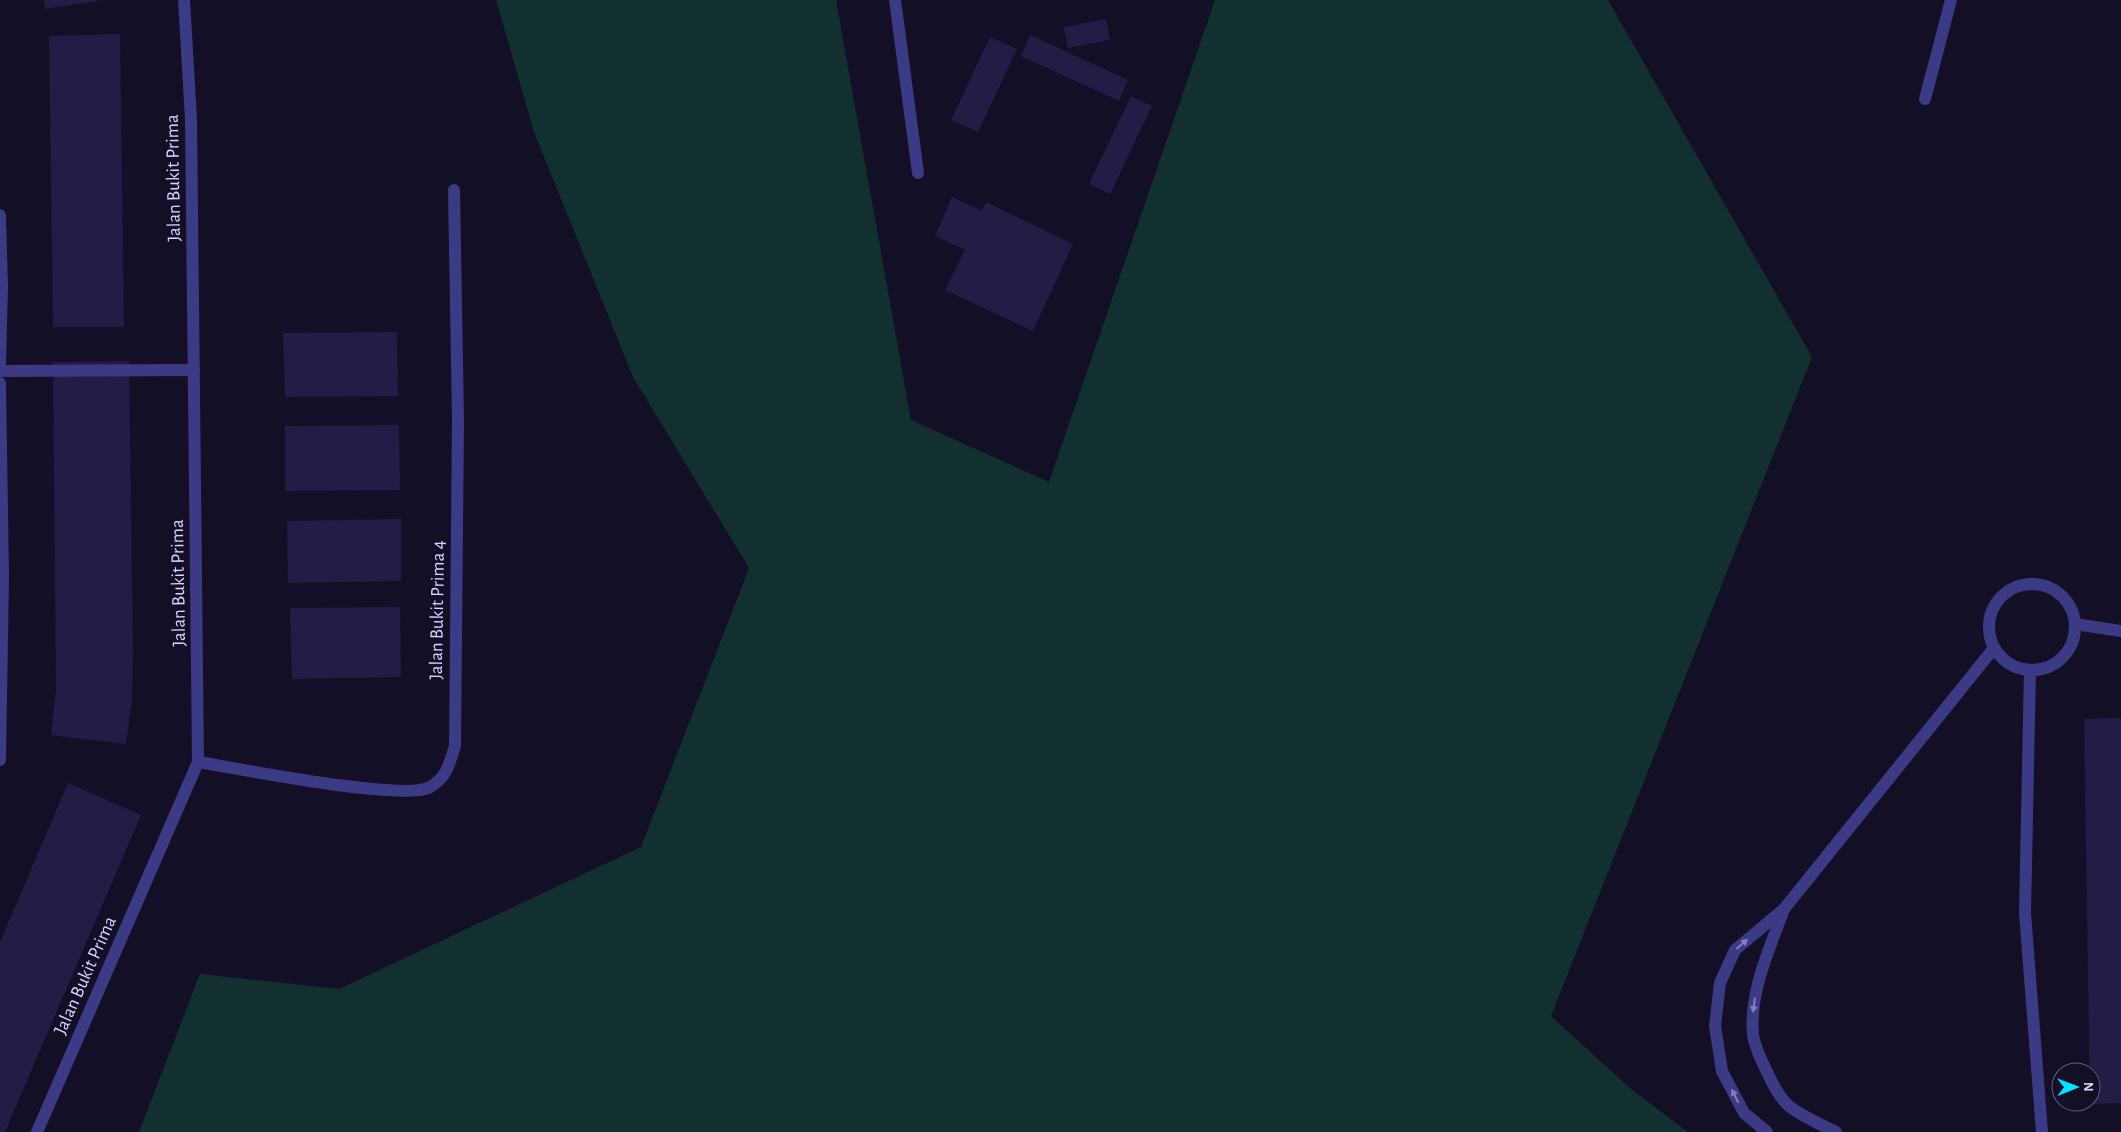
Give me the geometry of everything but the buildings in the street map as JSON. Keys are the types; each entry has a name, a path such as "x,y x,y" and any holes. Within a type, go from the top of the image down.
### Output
{"street":[{"name":"Jalan Bukit Prima","path":"36,1132 198,762 191,119 184,0"},
{"path":"895,0 918,173"},
{"path":"1925,99 1951,0"},
{"name":"Jalan Bukit Prima 4","path":"198,762 316,782 399,792 428,788 446,773 455,746 458,420 454,190"},
{"path":"0,215 2,287 0,363"},
{"path":"0,371 194,370"},
{"path":"0,383 3,578 0,760"},
{"path":"2028,584 2045,586 2060,594 2070,608 2075,624 2073,638 2067,652 2057,662 2044,668 2030,670 2015,667 2003,659 1994,648 1989,632 1990,615 1998,599 2011,588 2028,584"},
{"path":"2075,624 2121,630"},
{"path":"1767,1132 1744,1113 1722,1071 1714,1026 1720,983 1736,950 1784,909 1994,648"},
{"path":"2030,670 2025,913 2042,1132"},
{"path":"1784,909 1756,992 1753,1036 1760,1060 1773,1084 1788,1105 1810,1120 1836,1132"}],"green space":[{"path":"496,0 836,0 911,420 1049,482 1215,0 1608,0 1812,357 1551,1016 1631,1089 1688,1132 139,1132 200,974 339,989 641,847 749,568 633,377 534,132"}]}
